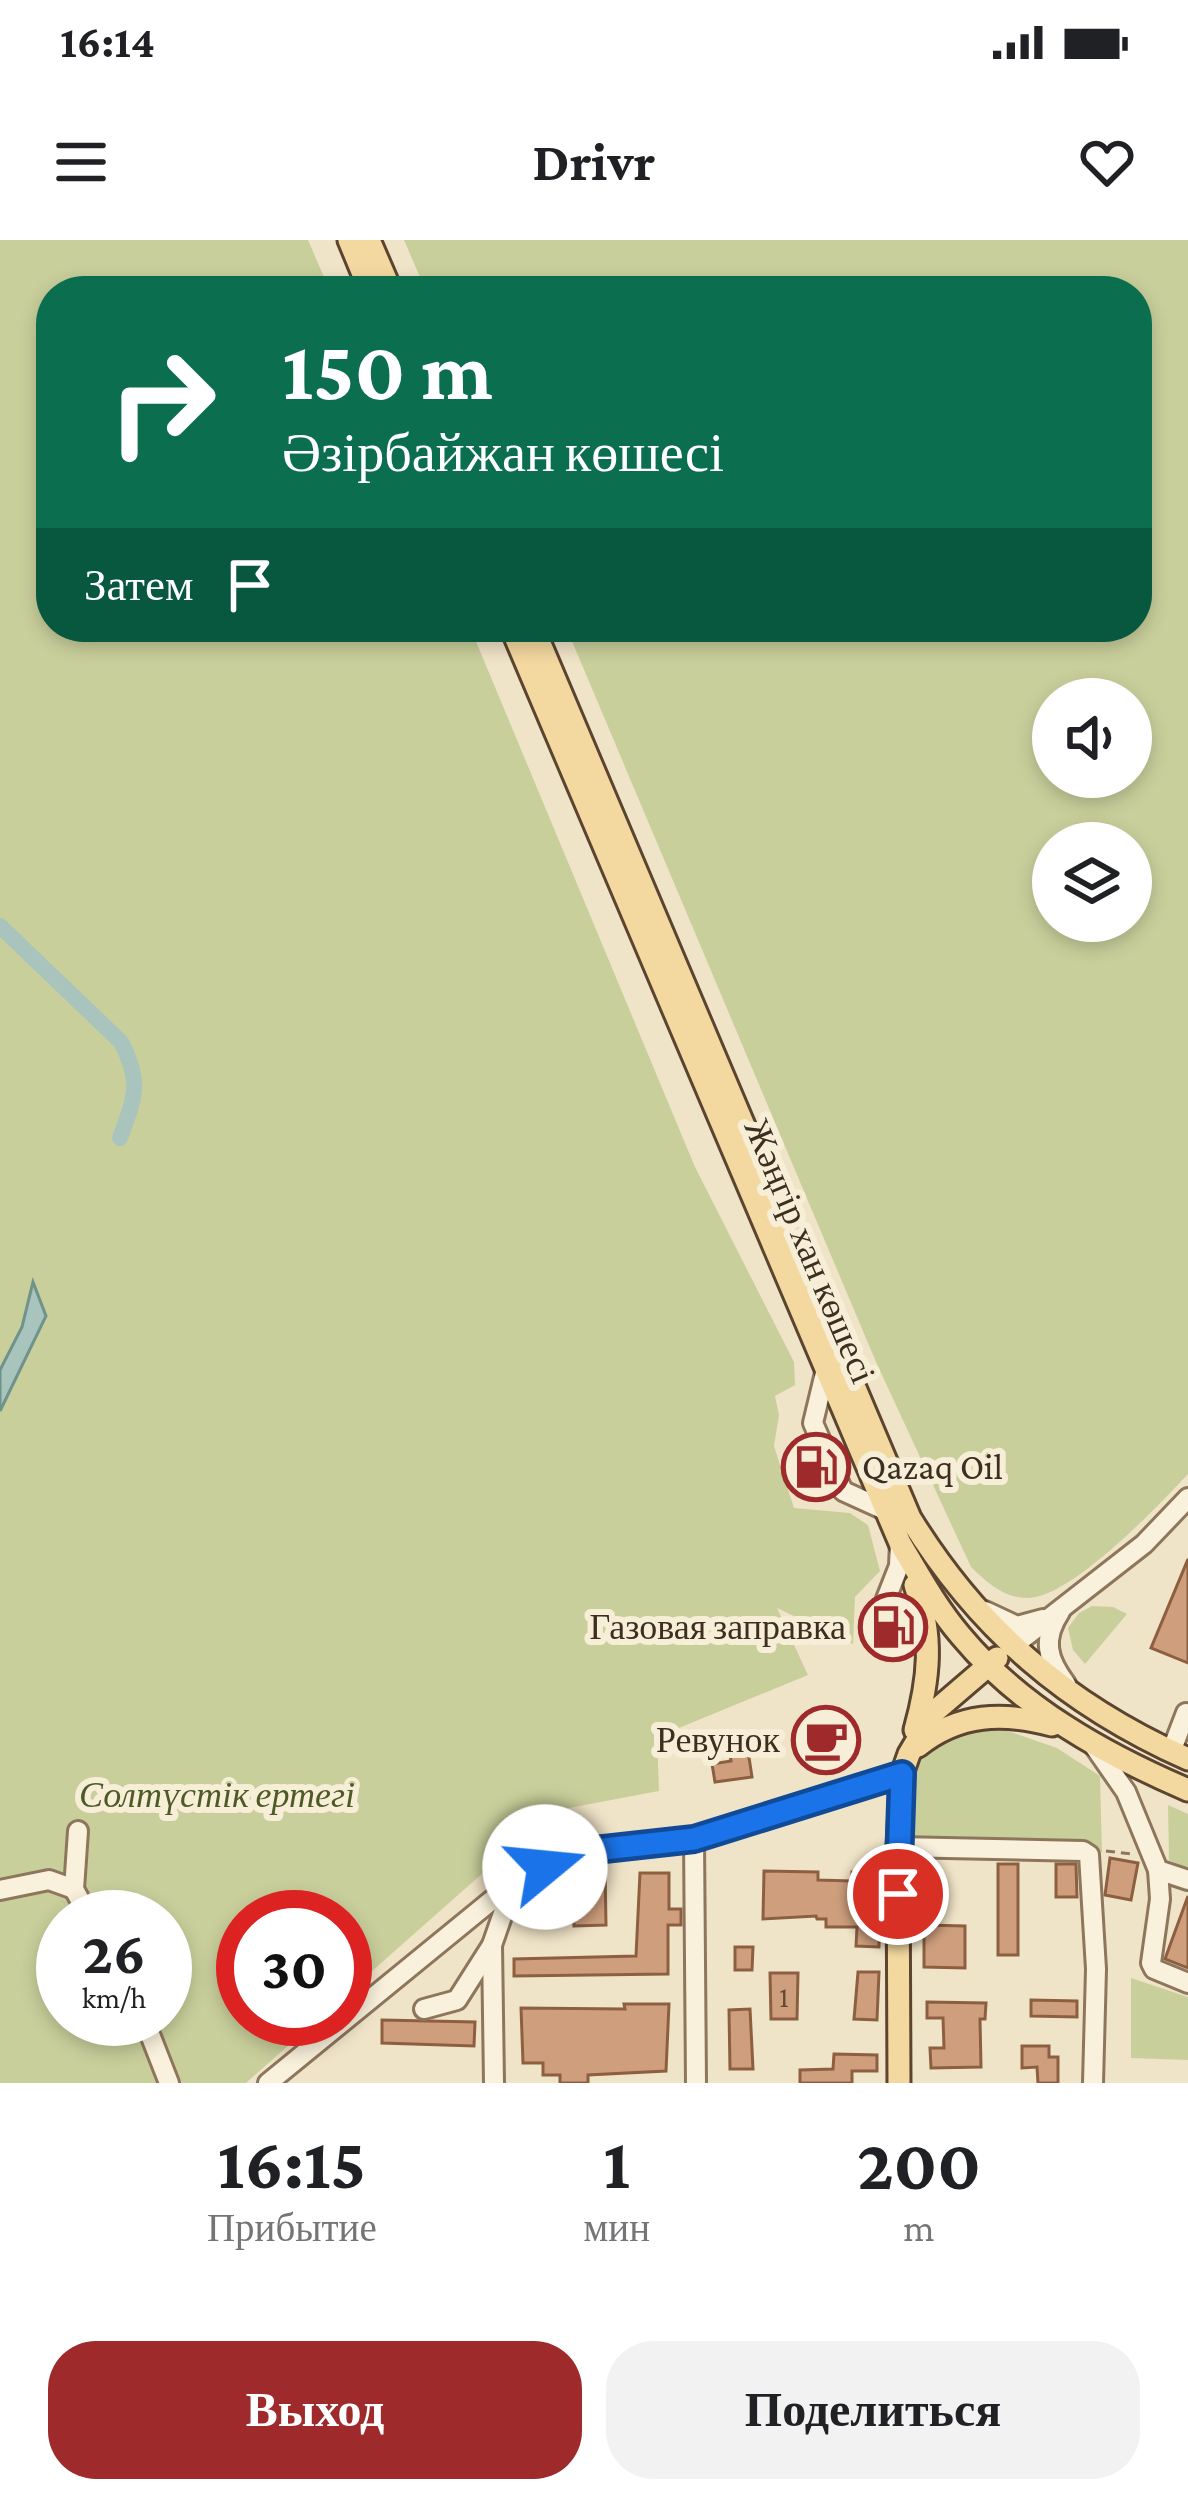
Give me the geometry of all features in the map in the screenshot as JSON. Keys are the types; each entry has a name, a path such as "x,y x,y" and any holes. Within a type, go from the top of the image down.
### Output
{"main road":[{"path":"349,240 364,276"},
{"path":"369,240 385,276"},
{"name":"Жәңгір хан көшесі","path":"518,642 900,1544 960,1635 1020,1694 1132,1766 1188,1790"},
{"name":"Жәңгір хан көшесі","path":"539,642 910,1517 962,1594 1012,1647 1088,1706 1180,1755"},
{"path":"899,2083 898,1846 905,1764 929,1663 926,1622 900,1544"},
{"path":"905,1764 934,1712 1012,1647"},
{"path":"905,1764 936,1732 972,1718 1030,1719 1082,1735"}],"street":[{"path":"825,1373 813,1423 843,1491 887,1511"},
{"path":"1012,1647 1144,1544 1188,1498"},
{"path":"900,1544 899,1566 886,1599 894,1607 917,1608 926,1622"},
{"path":"962,1594 997,1619 1017,1626 1035,1623 1063,1608"},
{"path":"1063,1608 1047,1644 1051,1663 1088,1706"},
{"path":"1180,1755 1186,1714"},
{"path":"1082,1735 1110,1764 1157,1866 1160,1899 1151,1963 1154,1969 1188,1983"},
{"path":"268,2083 514,1882 577,1852 694,1839 905,1764"},
{"path":"0,1890 50,1880 74,1889 78,1831"},
{"path":"694,1839 696,2083"},
{"path":"898,1846 1083,1851 1089,1855 1096,1969 1093,2083"},
{"path":"1157,1866 1188,1880"},
{"path":"424,2009 457,2000 492,1946 514,1882"},
{"path":"492,1946 494,2083"},
{"path":"155,2046 169,2083"}],"path":[{"path":"1083,1851 1133,1855 1157,1866"}],"green space":[{"name":"Солтүстік ертегі","path":"0,240 308,240 324,276 36,276 36,642 476,642 695,1167 794,1362 795,1385 775,1396 779,1415 774,1446 794,1508 850,1513 868,1525 880,1571 855,1597 853,1644 777,1608 808,1675 657,1737 659,1791 553,1811 372,1971 372,1890 216,1890 216,2046 288,2046 246,2083 0,2083"},
{"path":"404,240 1188,240 1188,1474 1089,1568 1045,1594 1010,1595 971,1567 876,1362 572,642 1152,642 1152,276 420,276"},
{"path":"1092,1606 1113,1607 1127,1614 1085,1664 1073,1650 1068,1628 1079,1613"},
{"path":"1005,1730 1057,1748 1100,1776 1102,1853 1091,1845 910,1838 909,1791 924,1754 966,1732"},
{"path":"1168,1805 1188,1814 1188,1869 1169,1860"},
{"path":"1131,1978 1188,1997 1188,2060 1131,2058"}],"water":[{"path":"33,1282 46,1316 0,1411 0,1370 22,1327"}],"building":[{"path":"810,1449 825,1483 814,1487 811,1480 797,1485 789,1464 807,1457 805,1451"},
{"path":"1188,1559 1188,1663 1151,1648"},
{"path":"847,1716 852,1751 815,1756 810,1722"},
{"path":"747,1744 752,1777 715,1782 712,1764 731,1761 729,1747"},
{"path":"1110,1858 1138,1863 1131,1900 1105,1895"},
{"path":"998,1864 1018,1864 1018,1955 998,1955"},
{"path":"1056,1864 1076,1864 1077,1897 1056,1897"},
{"path":"605,1867 606,1925 574,1926 573,1870"},
{"path":"764,1871 818,1872 818,1880 852,1881 852,1872 881,1872 879,1947 856,1946 857,1927 826,1927 826,1919 816,1916 763,1919"},
{"path":"640,1873 669,1873 669,1909 681,1909 681,1925 668,1925 668,1974 514,1976 514,1959 636,1956"},
{"path":"1188,1896 1188,1968 1165,1959"},
{"path":"924,1925 965,1926 965,1968 924,1967"},
{"path":"735,1947 753,1947 752,1970 735,1970"},
{"path":"858,1972 879,1972 877,2020 854,2019"},
{"path":"770,1973 798,1973 797,2019 771,2019"},
{"path":"1031,2000 1077,2001 1077,2017 1031,2016"},
{"path":"927,2002 986,2003 985,2019 980,2019 981,2067 931,2068 930,2048 944,2048 943,2018 927,2018"},
{"path":"624,2004 669,2004 666,2071 588,2075 588,2083 560,2083 560,2075 543,2075 543,2063 523,2063 521,2008 625,2009"},
{"path":"750,2009 753,2069 730,2069 729,2010"},
{"path":"382,2020 475,2022 474,2046 382,2043"},
{"path":"1022,2046 1049,2046 1049,2057 1058,2057 1058,2083 1038,2083 1037,2067 1022,2068"},
{"path":"834,2054 877,2055 877,2071 852,2071 852,2083 800,2083 800,2070 833,2069"}],"waterway":[{"path":"0,926 121,1042 132,1068 134,1090 120,1138"}],"place":[{"name":"Qazaq Oil","path":"816,1467"},
{"name":"Газовая заправка","path":"893,1627"},
{"name":"Ревунок","path":"826,1740"}],"route":[{"path":"545,1867 577,1852 694,1839 902,1774 898,1894"}]}
